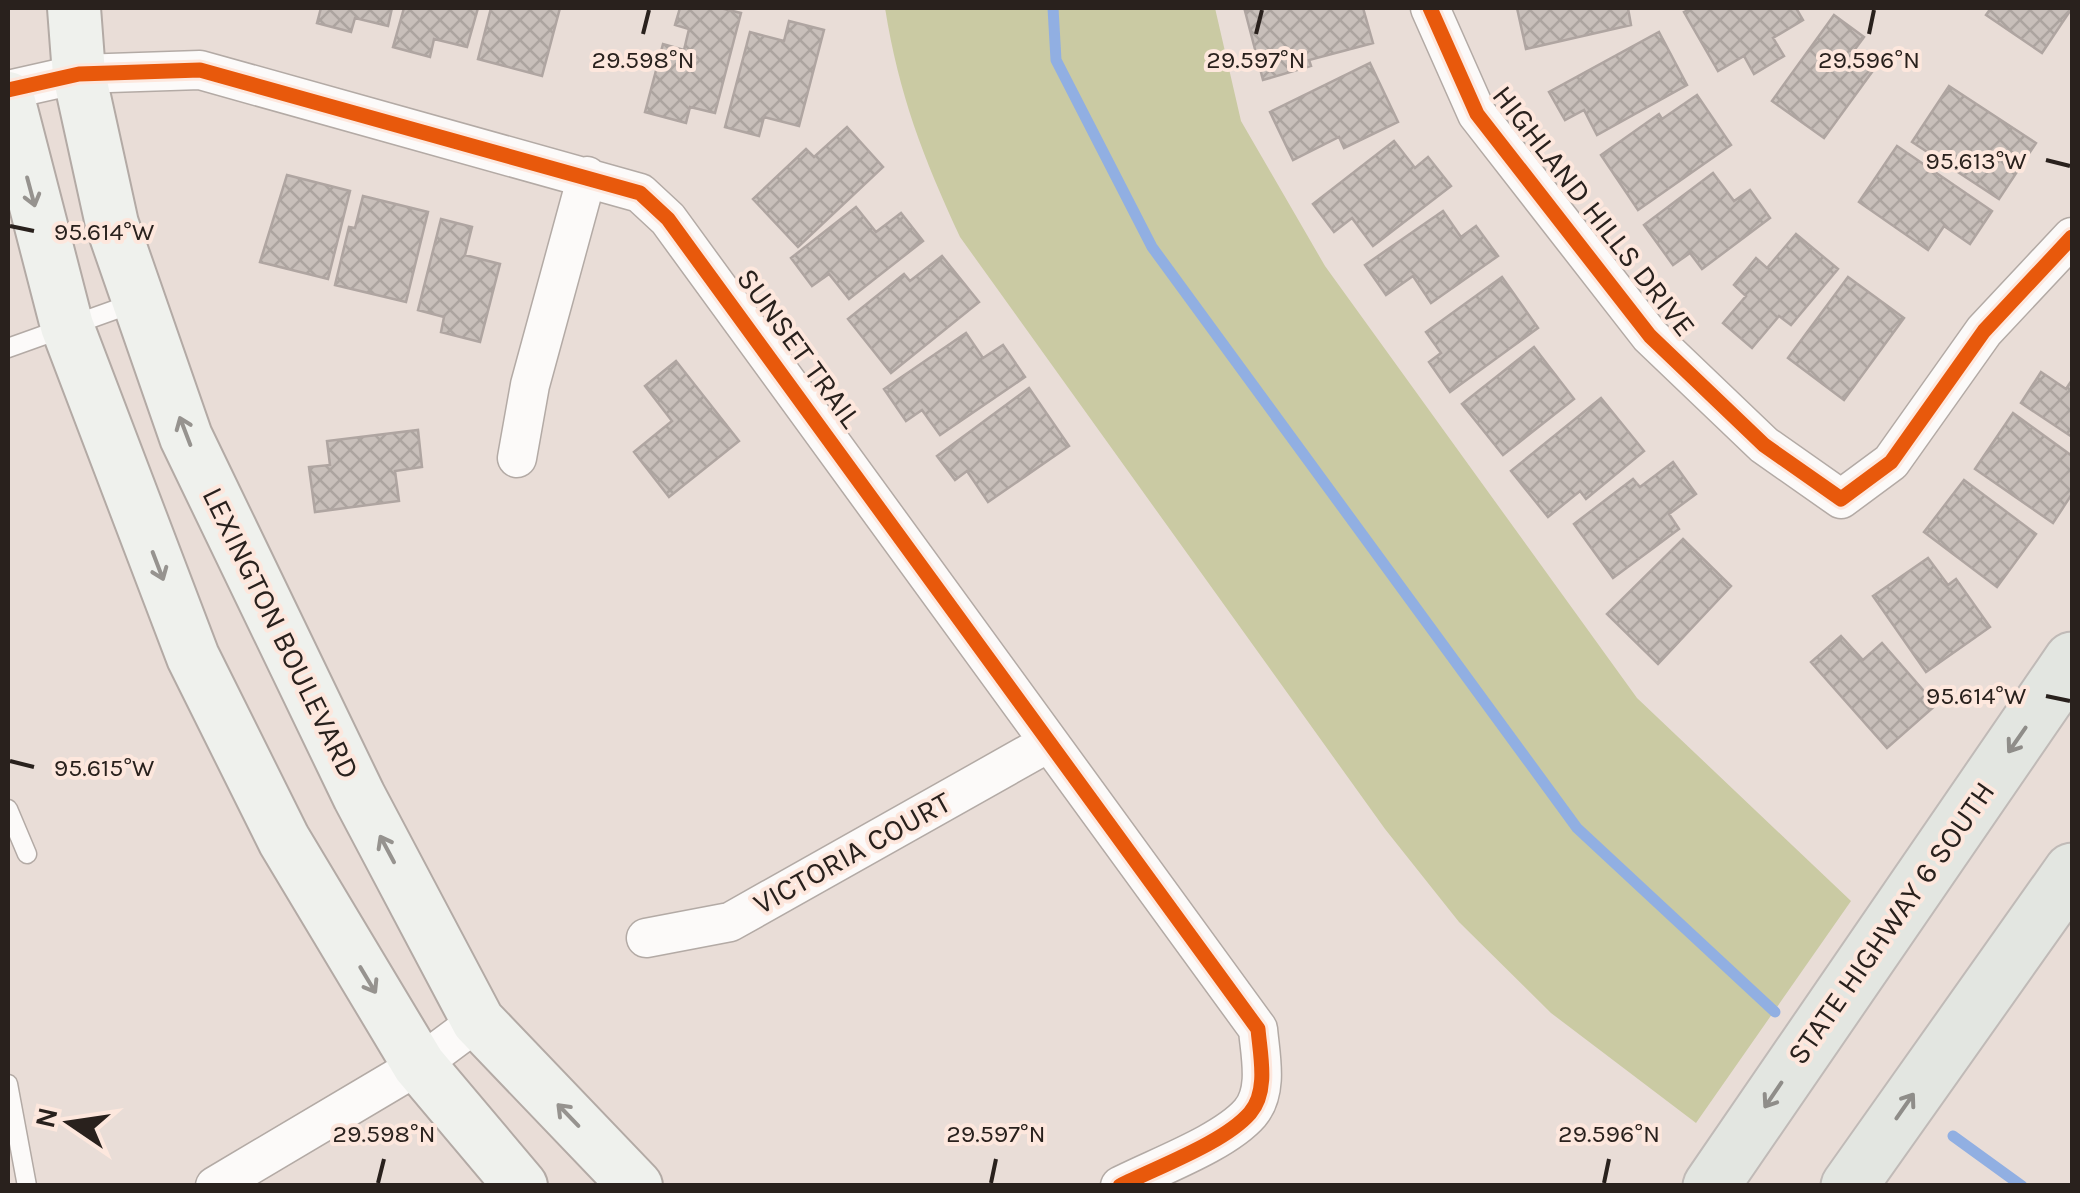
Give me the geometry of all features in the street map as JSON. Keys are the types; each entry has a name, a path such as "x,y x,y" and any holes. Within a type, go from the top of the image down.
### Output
{"main road":[{"name":"LEXINGTON BOULEVARD","path":"74,8 79,74 112,224 186,437 359,796 478,1021 636,1186"},
{"path":"8,94 67,326 193,657 284,840 419,1065 521,1186"},
{"name":"STATE HIGHWAY 6 SOUTH","path":"1711,1186 2072,660"},
{"path":"1849,1186 2072,871"}],"street":[{"name":"HIGHLAND HILLS DRIVE","path":"1430,8 1477,114 1650,336 1764,445 1840,499 1891,462 1984,330 2072,238"},
{"name":"SUNSET TRAIL","path":"8,94 79,74 200,70 640,193 699,256 1258,1029 1262,1078 1252,1112 1215,1138 1120,1186"},
{"path":"517,458 530,386 587,176"},
{"name":"VICTORIA COURT","path":"646,938 730,922 1048,743"},
{"path":"215,1186 419,1065 478,1021"}],"lane":[{"path":"8,348 139,302"},
{"path":"8,808 28,854"},
{"path":"8,1084 27,1186"}],"green space":[{"path":"885,8 1215,8 1241,121 1325,266 1637,698 1851,901 1696,1123 1551,1013 1459,922 1385,829 960,237 914,125 897,69"}],"building":[{"path":"321,8 392,8 388,26 355,18 351,32 317,23"},
{"path":"404,8 478,8 467,47 434,39 430,57 393,47"},
{"path":"491,8 560,8 542,76 478,59"},
{"path":"680,8 720,8 741,13 715,113 690,107 686,123 645,112 663,44 684,50 689,29 675,25"},
{"path":"1363,8 1373,43 1309,60 1311,66 1263,80 1245,11"},
{"path":"1517,8 1628,8 1631,25 1526,49"},
{"path":"1692,8 1796,8 1803,20 1773,38 1784,56 1754,74 1744,56 1718,71 1684,12"},
{"path":"1991,8 2072,8 2042,53 1986,15"},
{"path":"1834,15 1864,37 1850,56 1872,72 1824,138 1772,101"},
{"path":"789,21 824,30 799,126 764,117 759,136 725,127 750,32 784,41"},
{"path":"1659,32 1687,85 1597,135 1584,110 1565,120 1549,92"},
{"path":"1370,63 1398,122 1344,148 1339,137 1293,160 1270,112"},
{"path":"1949,86 2036,143 1999,199 1912,142"},
{"path":"1697,95 1731,145 1638,210 1601,155 1659,114 1662,119"},
{"path":"847,127 883,167 798,247 753,199 806,149 814,157"},
{"path":"1394,141 1415,168 1428,157 1451,186 1373,246 1352,218 1334,232 1313,204"},
{"path":"1897,146 1992,211 1970,244 1944,226 1928,250 1859,202"},
{"path":"1713,173 1734,201 1750,190 1770,218 1702,269 1690,253 1673,265 1644,225"},
{"path":"287,175 350,191 328,279 260,262"},
{"path":"363,196 428,212 406,302 335,285 349,227 355,228"},
{"path":"856,207 876,232 901,213 923,241 849,299 829,274 812,286 791,258"},
{"path":"1443,211 1461,237 1476,226 1498,256 1431,303 1413,276 1386,295 1365,265"},
{"path":"441,219 472,227 465,255 500,264 480,342 441,332 444,317 418,310"},
{"path":"1796,234 1838,269 1791,325 1779,316 1752,348 1723,323 1746,296 1734,285 1756,258 1767,268"},
{"path":"942,256 979,302 891,373 848,319 904,274 910,281"},
{"path":"1502,277 1538,328 1450,392 1429,362 1441,353 1426,332"},
{"path":"1848,277 1904,318 1844,400 1788,358"},
{"path":"966,333 983,358 1003,345 1025,377 940,435 922,410 906,421 884,389"},
{"path":"1534,347 1574,399 1503,455 1462,404"},
{"path":"676,361 739,441 669,497 634,452 672,421 645,386"},
{"path":"2041,372 2066,389 2072,380 2072,437 2021,403"},
{"path":"1029,388 1069,446 988,502 967,471 955,480 937,456"},
{"path":"1601,398 1644,451 1586,499 1580,491 1548,517 1511,471"},
{"path":"2013,413 2072,456 2072,494 2053,523 1975,469"},
{"path":"418,430 422,467 395,471 399,501 315,512 309,467 330,465 327,441"},
{"path":"1673,462 1696,494 1669,514 1679,529 1613,578 1574,524 1633,479 1640,487"},
{"path":"1964,480 2036,534 1997,587 1924,532"},
{"path":"1683,539 1731,586 1658,664 1607,614"},
{"path":"1928,558 1948,585 1956,579 1990,627 1926,672 1873,596"},
{"path":"1841,636 1863,660 1882,643 1936,705 1887,748 1811,662"}],"waterway":[{"path":"1053,8 1056,60 1152,247 1577,828 1775,1012"},
{"path":"1953,1136 2022,1186"}],"cycle path":[{"path":"1430,8 1477,114 1650,336 1764,445 1841,499 1891,462 1984,331 2072,237"},
{"path":"8,90 79,74 200,70 640,193 668,219 1258,1029 1260,1094 1250,1113 1207,1144 1120,1186"}]}
